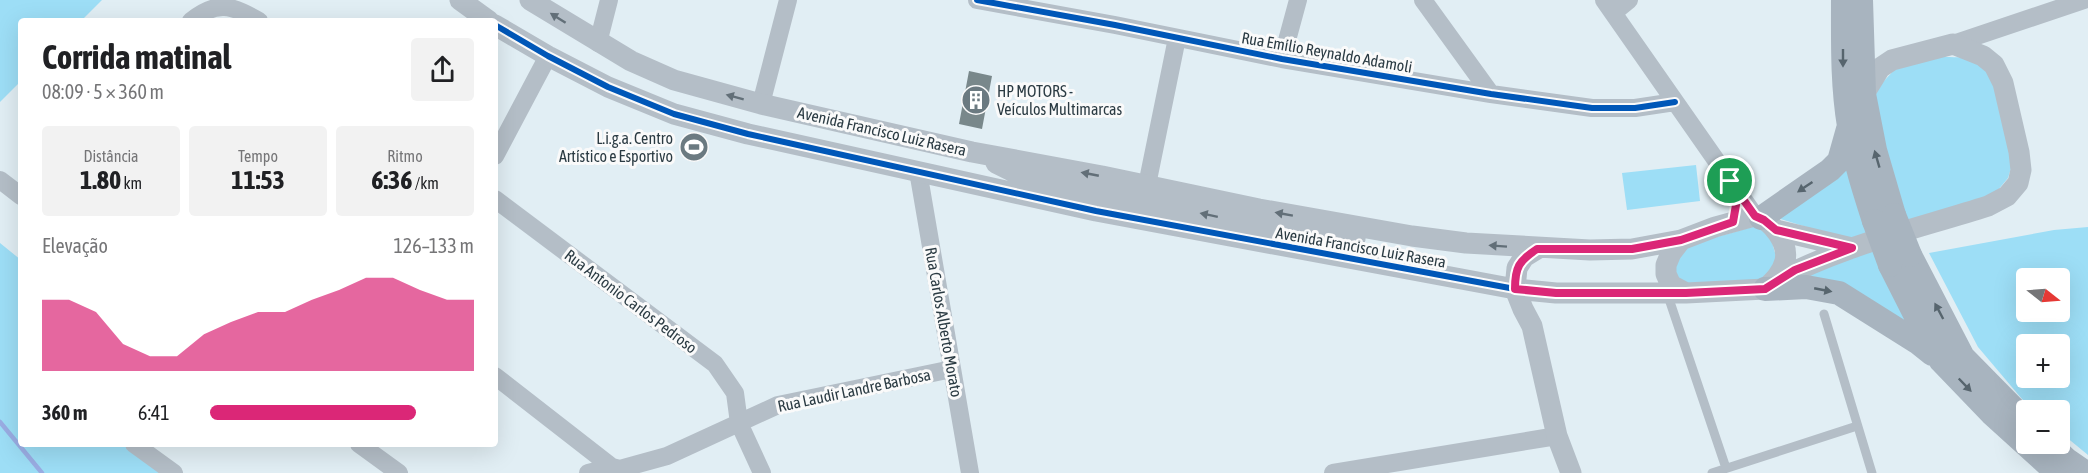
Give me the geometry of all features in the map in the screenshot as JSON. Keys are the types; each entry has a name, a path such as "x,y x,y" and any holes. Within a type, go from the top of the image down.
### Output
{"main road":[{"path":"1843,0 1843,74 1849,126 1860,178 1884,218 1900,260 1915,315 1941,361"},
{"path":"1861,0 1863,93 1875,150 1884,218"},
{"path":"1764,221 1839,161 1849,126"},
{"path":"1900,260 1963,357 2016,411"},
{"path":"1769,286 1806,287 1839,293 1917,342 1941,361 1991,413 2057,473"},
{"path":"2061,454 2086,473"}],"street":[{"path":"460,0 485,18"},
{"name":"Avenida Francisco Luiz Rasera","path":"530,0 631,62 674,80 761,104 972,152 1259,209 1412,236 1537,249 1632,249 1681,240 1733,222 1764,221"},
{"path":"598,43 609,0"},
{"path":"761,104 788,0"},
{"name":"Rua Emílio Reynaldo Adamoli","path":"977,0 1075,9 1177,38 1282,59 1491,94 1592,108 1635,108 1675,102"},
{"path":"1282,59 1298,0"},
{"path":"1423,0 1491,94"},
{"path":"1629,0 1609,6 1730,181 1784,244 1786,260 1780,273 1769,286"},
{"path":"1863,93 1880,68 1892,60 1953,44 2084,0"},
{"path":"196,18 216,6 236,7 254,18"},
{"name":"Avenida Francisco Luiz Rasera","path":"498,27 608,87 674,114 748,134 1096,210 1515,289 1556,293 1677,293 1769,286"},
{"path":"1147,185 1177,38"},
{"path":"1769,286 1795,270 1852,248 1988,206 2007,196 2018,183 2019,152 2003,83 1994,65 1983,56 1953,44"},
{"path":"1861,49 1880,58 1892,60"},
{"path":"498,150 548,56"},
{"path":"608,87 620,84 631,62"},
{"path":"674,80 671,100 674,114"},
{"path":"972,152 1024,177 1256,225 1350,240 1412,236"},
{"name":"Rua Carlos Alberto Morato","path":"918,171 970,473"},
{"path":"0,180 18,192"},
{"path":"1730,181 1736,205 1733,222"},
{"name":"Rua Antonio Carlos Pedroso","path":"498,201 715,364 735,393 739,423 762,473"},
{"path":"1764,221 1852,248"},
{"path":"1677,293 1666,274 1666,265 1671,253 1681,240"},
{"path":"1537,249 1524,257 1517,268 1515,289 1522,309 1532,326 1557,436 1571,473"},
{"path":"1532,326 1536,312 1544,301 1556,293"},
{"name":"Rua Laudir Landre Barbosa","path":"588,473 612,467 620,468 667,456 778,405 952,369"},
{"path":"498,378 612,467"},
{"path":"1333,473 1557,436"},
{"path":"138,447 174,473"},
{"path":"363,447 399,473"}],"lane":[{"path":"1677,293 1726,468"},
{"path":"1824,314 1872,473"},
{"path":"1712,473 1857,426"}],"shaded area":[{"path":"0,0 102,0 84,18 18,18 18,84 0,102"},
{"path":"1941,57 1957,57 1976,62 1993,77 2013,162 2008,178 1993,196 1904,225 1871,95 1896,68"},
{"path":"1849,154 1871,235 1849,240 1774,217"},
{"path":"1696,165 1700,201 1627,210 1622,173"},
{"path":"1759,225 1770,235 1777,260 1764,280 1691,286 1678,282 1672,269 1689,245"},
{"path":"2088,227 2088,455 2070,440 2070,400 2022,399 1978,347 1929,253 2054,230"},
{"path":"0,243 18,258 18,447 142,447 170,473 0,473"},
{"path":"1877,248 1916,333 1790,282"}],"building":[{"name":"HP MOTORS - Veículos Multimarcas","path":"969,71 992,76 982,129 959,124"}],"waterway":[{"path":"0,422 18,444"},
{"path":"21,447 42,473"}],"cycle path":[{"path":"977,0 1282,59 1491,94 1592,108 1635,108 1675,102"},
{"path":"498,27 608,87 674,114 748,134 1096,211 1515,289 1556,293 1686,293"}],"place":[{"name":"HP MOTORS - Veículos Multimarcas","path":"976,100"},
{"name":"L.i.g.a. Centro Artístico e Esportivo","path":"694,147"}],"route":[{"path":"1730,181 1755,216 1776,230 1852,248 1795,270 1765,289 1686,293 1556,293 1515,289 1517,268 1524,257 1537,249 1632,249 1681,240 1733,222 1736,205 1730,181"}]}
